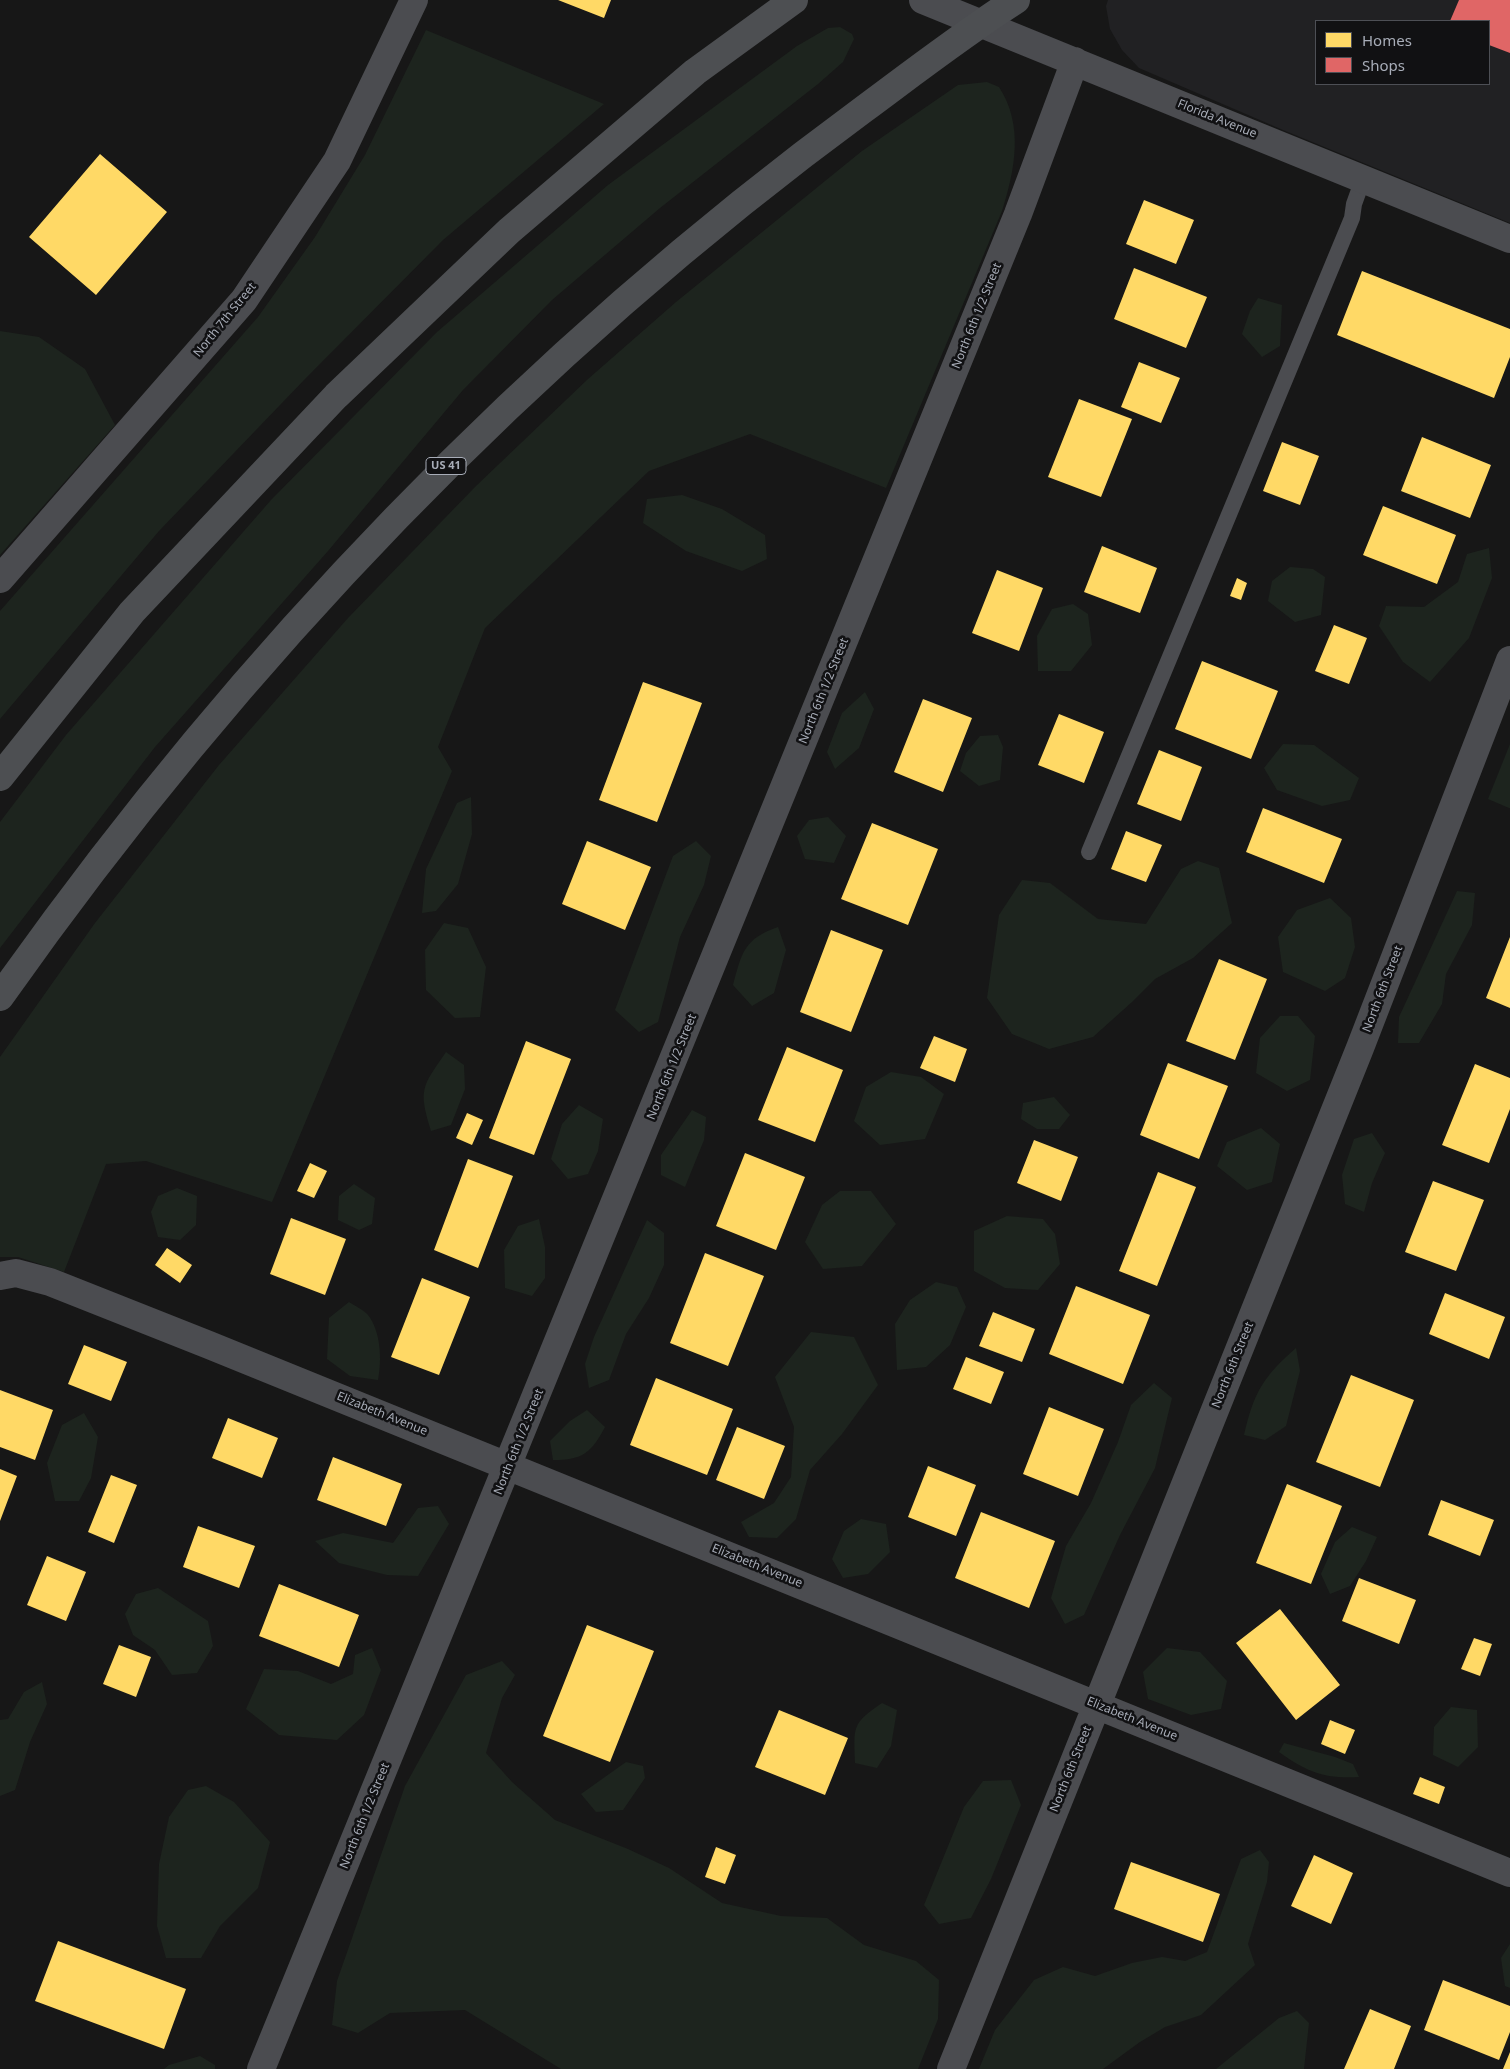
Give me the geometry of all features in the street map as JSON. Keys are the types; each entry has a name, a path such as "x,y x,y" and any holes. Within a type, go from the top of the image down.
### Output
{"main road":[{"path":"0,777 132,612 336,396 509,231 694,72 794,0"},
{"name":"US 41","path":"0,997 69,900 212,720 288,634 438,474 587,332 690,244 793,161 980,23 1016,0"}],"street":[{"name":"North 7th Street","path":"0,579 244,300 337,161 414,0"},
{"name":"Florida Avenue","path":"923,0 1510,240"},
{"name":"North 6th 1/2 Street","path":"261,2069 1007,242 1075,61"},
{"name":"North 6th Street","path":"951,2069 1360,1048 1510,660"},
{"name":"Elizabeth Avenue","path":"0,1276 16,1274 50,1282 509,1465 1510,1873"}],"lane":[{"path":"1089,852 1337,255 1352,218 1354,204 1363,179"}],"shaded area":[{"path":"1108,0 1510,0 1510,223 1283,130 1139,68 1122,50 1110,29 1106,6"},
{"path":"840,27 852,34 854,39 843,62 818,84 660,208 552,300 463,390 328,551 155,747 0,948 0,822 66,735 271,500 437,332 608,185 797,46 828,28"},
{"path":"426,30 604,104 443,240 305,379 159,531 0,719 0,611 258,317 315,237 365,155"},
{"path":"987,82 999,87 1012,117 1015,148 1011,180 1002,211 886,488 750,434 649,471 485,628 438,747 452,771 272,1202 146,1161 106,1164 64,1272 18,1257 0,1257 0,1057 95,923 219,765 348,618 476,486 588,379 676,302 862,151 958,85"},
{"path":"1258,298 1282,305 1280,346 1262,357 1242,334 1250,311"},
{"path":"0,331 39,337 85,369 115,425 0,555"},
{"path":"682,495 722,509 765,535 767,559 742,571 686,551 643,523 647,499"},
{"path":"1489,548 1492,578 1469,638 1430,682 1403,662 1379,626 1386,606 1424,607 1458,582 1467,554"},
{"path":"1290,567 1313,569 1325,577 1321,615 1295,622 1268,601 1272,581"},
{"path":"1073,604 1088,614 1092,645 1071,671 1038,671 1037,636 1052,609"},
{"path":"865,692 874,709 859,748 835,769 827,752 842,713"},
{"path":"998,735 1003,747 1000,780 979,786 960,771 966,753 980,736"},
{"path":"1283,744 1314,745 1359,778 1350,800 1322,806 1277,790 1264,768"},
{"path":"1510,744 1510,808 1509,808 1488,799"},
{"path":"471,797 472,834 458,884 436,911 422,913 426,869 457,803"},
{"path":"828,817 846,836 834,863 805,859 797,836 809,820"},
{"path":"696,841 711,856 704,885 680,937 658,1022 639,1032 615,1010 673,856"},
{"path":"1198,861 1219,868 1232,923 1193,958 1155,979 1093,1037 1049,1049 1012,1034 987,998 999,915 1022,880 1050,883 1098,919 1146,924 1181,869"},
{"path":"1457,891 1475,893 1472,925 1446,974 1442,1004 1419,1043 1398,1043 1399,1017"},
{"path":"1330,898 1351,918 1355,947 1345,978 1325,991 1283,972 1278,937 1297,910"},
{"path":"444,923 468,928 486,967 480,1017 455,1018 426,990 425,950"},
{"path":"778,927 786,950 774,993 752,1006 733,985 739,964 742,955 751,942 758,936"},
{"path":"1280,1016 1298,1016 1315,1036 1310,1080 1287,1091 1256,1073 1260,1038"},
{"path":"446,1052 464,1065 465,1089 451,1125 431,1131 424,1106 425,1089 427,1081"},
{"path":"891,1072 921,1077 944,1094 925,1139 880,1145 854,1121 866,1087"},
{"path":"1054,1097 1070,1115 1059,1129 1037,1129 1021,1119 1023,1103"},
{"path":"579,1105 603,1119 598,1151 588,1174 568,1179 551,1159 562,1124"},
{"path":"692,1110 706,1117 704,1140 685,1187 661,1175 661,1155"},
{"path":"1261,1128 1280,1144 1272,1182 1247,1190 1217,1166 1227,1142"},
{"path":"1372,1133 1385,1153 1372,1183 1364,1212 1345,1204 1342,1175 1354,1139"},
{"path":"354,1184 375,1198 372,1224 359,1230 338,1220 339,1196"},
{"path":"177,1188 197,1196 196,1225 180,1240 158,1237 151,1212 158,1196"},
{"path":"840,1191 871,1191 896,1224 862,1266 823,1269 805,1242 822,1205"},
{"path":"1007,1216 1043,1219 1055,1234 1060,1264 1038,1290 1005,1288 974,1271 974,1231"},
{"path":"539,1219 545,1247 545,1278 532,1296 505,1288 504,1250 518,1226"},
{"path":"647,1220 664,1233 664,1265 649,1298 626,1334 609,1380 589,1388 585,1364 594,1337"},
{"path":"936,1282 957,1287 966,1307 950,1345 926,1367 897,1370 895,1324 910,1300"},
{"path":"349,1302 366,1313 376,1330 380,1355 378,1380 350,1376 327,1359 329,1318"},
{"path":"811,1332 854,1337 878,1385 842,1434 810,1470 796,1519 777,1538 749,1537 741,1522 774,1503 791,1477 794,1427 775,1377"},
{"path":"1296,1348 1300,1371 1286,1426 1265,1440 1244,1435 1252,1407 1261,1386 1275,1368"},
{"path":"1154,1383 1172,1398 1155,1468 1120,1535 1084,1615 1065,1624 1051,1598 1066,1546 1091,1503 1118,1442 1131,1405"},
{"path":"587,1410 605,1427 595,1443 590,1449 579,1456 563,1460 553,1460 550,1441 570,1421"},
{"path":"84,1413 98,1437 91,1478 79,1501 55,1501 47,1463 62,1425"},
{"path":"438,1506 449,1524 418,1576 387,1575 339,1563 315,1541 343,1533 393,1543 418,1508"},
{"path":"861,1519 886,1524 890,1552 868,1574 843,1578 832,1559 844,1531"},
{"path":"1352,1527 1377,1537 1366,1561 1350,1586 1330,1594 1321,1574 1335,1542"},
{"path":"158,1588 208,1621 213,1646 197,1673 172,1675 155,1650 133,1635 125,1614 136,1594"},
{"path":"372,1648 381,1670 364,1715 337,1740 279,1735 246,1709 264,1669 298,1671 331,1684 353,1674 355,1655"},
{"path":"1167,1648 1200,1652 1227,1681 1221,1709 1191,1715 1148,1699 1143,1672"},
{"path":"502,1661 515,1675 502,1698 486,1753 512,1782 555,1820 628,1849 669,1868 722,1903 781,1916 827,1918 864,1945 916,1961 939,1980 938,2019 918,2069 561,2069 465,2010 390,2013 358,2033 332,2025 337,1981 405,1786 466,1675"},
{"path":"42,1682 47,1704 30,1742 15,1790 0,1796 0,1720 8,1719 24,1692"},
{"path":"882,1703 897,1710 891,1746 877,1768 855,1763 854,1741 856,1727 865,1716"},
{"path":"1451,1707 1477,1710 1478,1747 1458,1767 1433,1755 1434,1727"},
{"path":"1284,1743 1353,1764 1359,1777 1336,1777 1316,1773 1298,1765 1279,1752"},
{"path":"626,1762 643,1766 645,1778 623,1810 596,1812 581,1794"},
{"path":"1011,1780 1021,1805 991,1879 971,1918 939,1924 924,1905 964,1807 983,1781"},
{"path":"206,1786 234,1802 270,1842 258,1888 220,1926 201,1958 166,1958 157,1926 159,1864 169,1817 188,1790"},
{"path":"1260,1850 1269,1862 1267,1882 1248,1944 1255,1965 1201,2015 1165,2027 1140,2042 1103,2069 979,2069 995,2030 1034,1980 1063,1967 1095,1976 1132,1963 1162,1957 1185,1961 1207,1952 1241,1859"},
{"path":"1510,1944 1510,1988 1505,1986 1501,1958"},
{"path":"1297,2011 1309,2023 1304,2069 1216,2069 1279,2018"},
{"path":"200,2056 215,2065 215,2069 164,2069 169,2065"}],"building: Homes":[{"path":"558,0 611,0 604,18"},
{"path":"100,154 167,212 96,295 29,237"},
{"path":"1144,200 1194,220 1176,264 1126,244"},
{"path":"1134,268 1207,297 1186,348 1114,319"},
{"path":"1362,271 1510,329 1510,357 1494,398 1337,335"},
{"path":"1139,362 1180,378 1161,423 1121,407"},
{"path":"1079,399 1132,419 1101,497 1048,477"},
{"path":"1422,437 1491,465 1470,518 1401,491"},
{"path":"1282,442 1319,456 1300,505 1263,491"},
{"path":"1383,506 1456,535 1437,584 1363,555"},
{"path":"1102,546 1157,568 1140,613 1084,592"},
{"path":"997,570 1043,588 1019,651 972,633"},
{"path":"1237,578 1247,583 1241,600 1230,596"},
{"path":"1334,625 1367,638 1349,684 1315,671"},
{"path":"1202,661 1278,691 1251,759 1175,729"},
{"path":"643,682 702,703 657,822 599,800"},
{"path":"923,699 972,718 943,792 894,772"},
{"path":"1059,714 1104,732 1084,783 1038,765"},
{"path":"1159,750 1202,767 1181,821 1137,804"},
{"path":"1263,808 1342,839 1324,883 1246,852"},
{"path":"872,823 938,849 908,925 841,899"},
{"path":"1126,831 1162,845 1146,882 1111,869"},
{"path":"587,841 651,867 625,930 562,904"},
{"path":"831,930 883,950 851,1032 800,1012"},
{"path":"1510,937 1510,1008 1486,998"},
{"path":"1219,959 1267,979 1235,1060 1186,1041"},
{"path":"934,1036 967,1049 955,1082 920,1068"},
{"path":"526,1041 571,1059 534,1155 489,1138"},
{"path":"787,1047 843,1070 815,1142 758,1120"},
{"path":"1168,1063 1228,1086 1199,1159 1140,1135"},
{"path":"1475,1064 1510,1078 1510,1109 1489,1163 1442,1145"},
{"path":"467,1113 483,1120 472,1145 456,1138"},
{"path":"1034,1140 1078,1157 1061,1201 1017,1183"},
{"path":"745,1153 805,1177 776,1250 716,1226"},
{"path":"468,1159 513,1176 478,1268 434,1250"},
{"path":"310,1163 327,1171 314,1198 297,1191"},
{"path":"1158,1172 1196,1187 1157,1286 1119,1271"},
{"path":"1433,1181 1484,1200 1456,1271 1405,1252"},
{"path":"291,1218 346,1239 325,1295 270,1274"},
{"path":"167,1248 192,1265 180,1283 155,1265"},
{"path":"705,1253 764,1276 728,1366 670,1343"},
{"path":"422,1278 470,1297 439,1375 391,1357"},
{"path":"1076,1286 1150,1315 1123,1384 1049,1354"},
{"path":"1445,1293 1505,1317 1489,1359 1429,1334"},
{"path":"993,1312 1035,1329 1022,1362 979,1346"},
{"path":"84,1345 127,1362 111,1401 68,1384"},
{"path":"966,1357 1004,1372 991,1404 953,1389"},
{"path":"1351,1375 1414,1400 1380,1487 1316,1462"},
{"path":"656,1378 733,1409 707,1475 630,1445"},
{"path":"0,1390 53,1410 35,1460 0,1447"},
{"path":"1049,1407 1104,1429 1078,1496 1023,1474"},
{"path":"228,1418 278,1438 262,1478 212,1458"},
{"path":"737,1427 785,1446 764,1499 716,1480"},
{"path":"333,1457 402,1484 386,1526 317,1500"},
{"path":"928,1466 976,1485 956,1536 908,1517"},
{"path":"0,1469 17,1476 0,1521"},
{"path":"111,1475 137,1485 114,1543 88,1532"},
{"path":"1287,1484 1342,1506 1311,1584 1256,1563"},
{"path":"1441,1500 1494,1520 1480,1556 1428,1535"},
{"path":"981,1512 1055,1541 1029,1608 955,1578"},
{"path":"198,1526 255,1546 239,1588 183,1567"},
{"path":"47,1556 86,1572 66,1621 27,1605"},
{"path":"1359,1578 1416,1600 1399,1644 1342,1621"},
{"path":"279,1584 359,1615 339,1667 259,1636"},
{"path":"1280,1609 1340,1685 1296,1720 1236,1643"},
{"path":"587,1625 654,1651 610,1762 543,1736"},
{"path":"1474,1638 1492,1644 1480,1676 1461,1669"},
{"path":"119,1645 151,1657 136,1697 103,1684"},
{"path":"779,1710 848,1738 825,1795 755,1767"},
{"path":"1330,1720 1355,1730 1345,1754 1321,1744"},
{"path":"1420,1777 1445,1787 1439,1804 1413,1794"},
{"path":"716,1847 736,1855 725,1884 705,1877"},
{"path":"1314,1855 1353,1873 1331,1924 1291,1906"},
{"path":"1131,1862 1220,1894 1203,1942 1114,1909"},
{"path":"58,1941 186,1989 164,2049 35,2001"},
{"path":"1443,1980 1510,2006 1510,2032 1499,2060 1424,2030"},
{"path":"1370,2009 1411,2026 1394,2069 1344,2069"},
{"path":"1510,2052 1510,2069 1503,2069"}],"building: Shops":[{"path":"1459,0 1510,0 1510,53 1490,45 1490,20 1450,20"}]}
